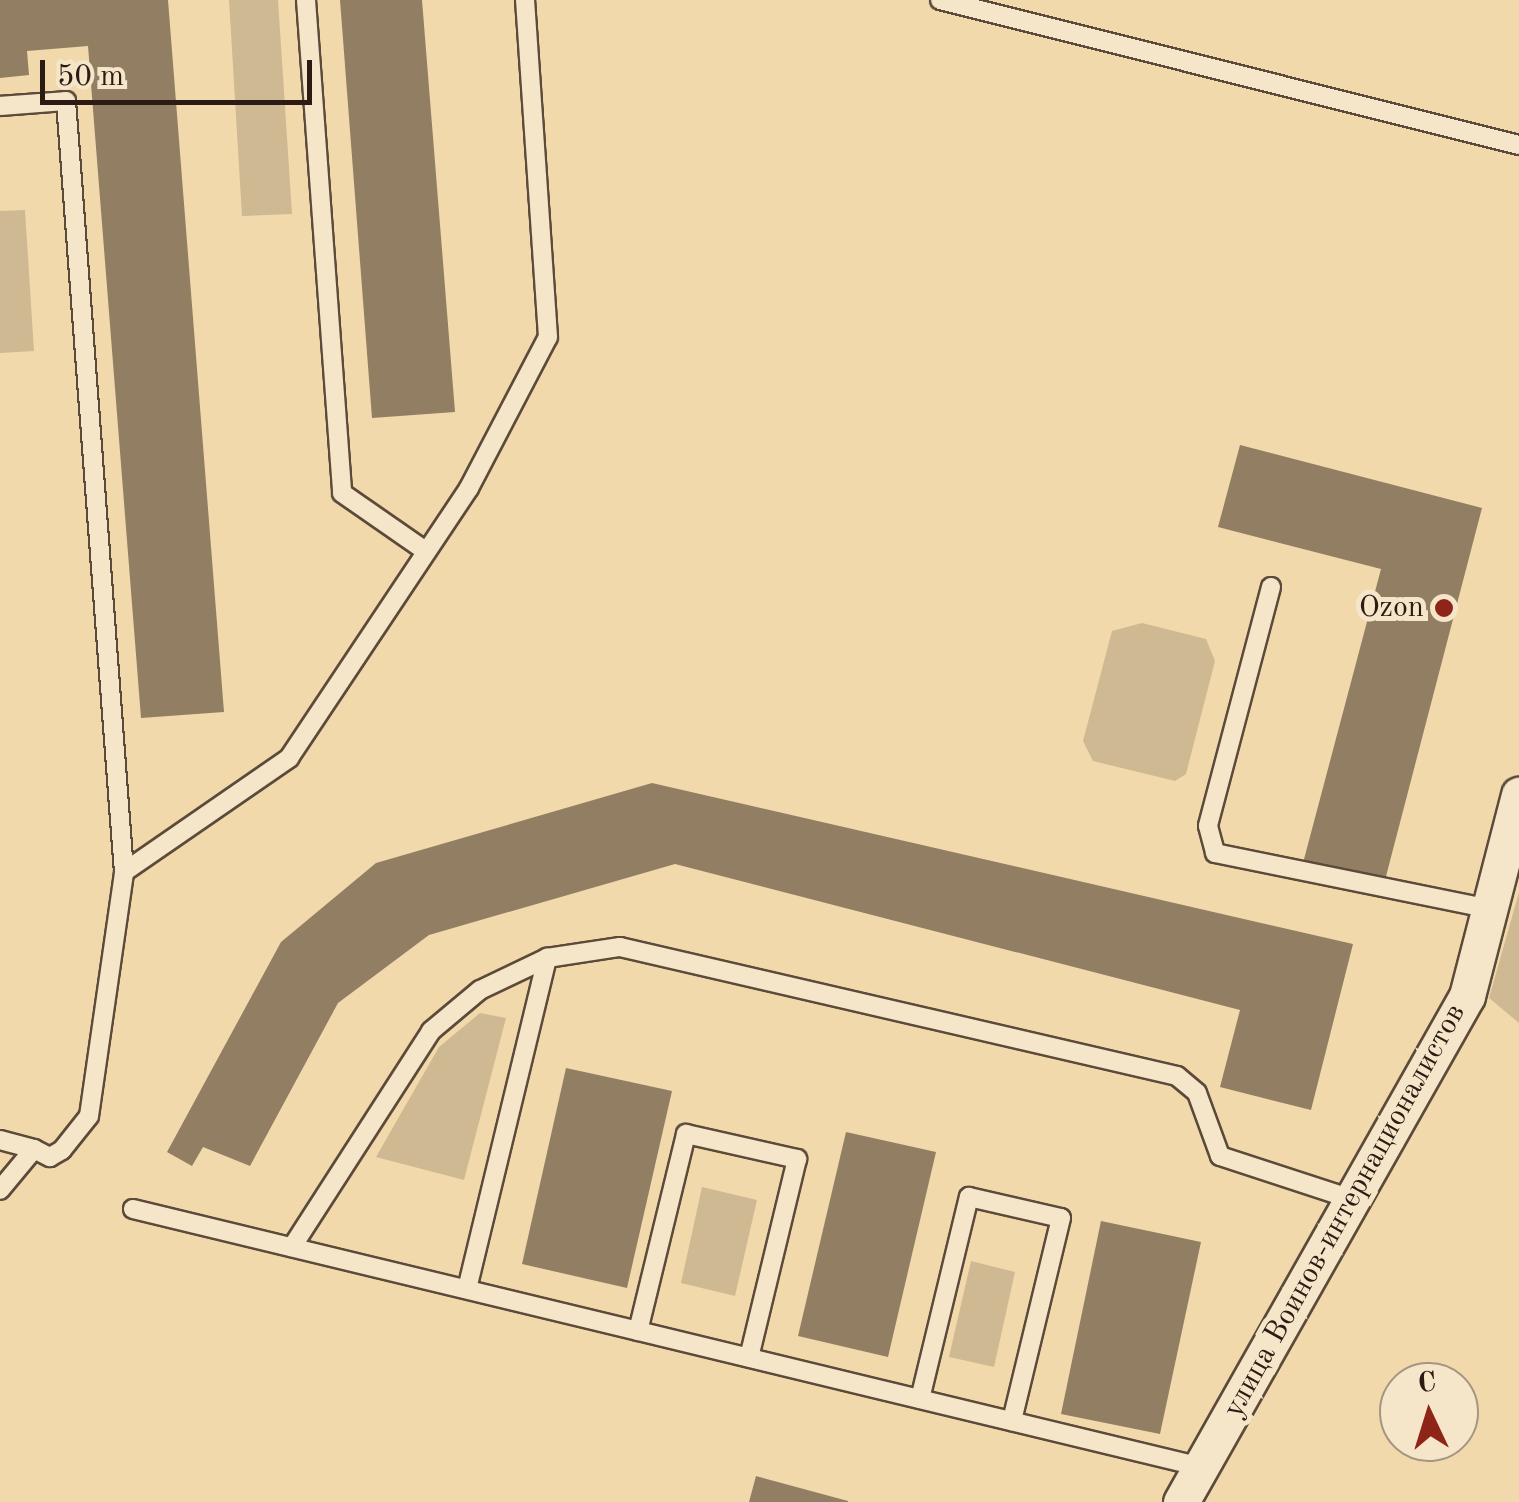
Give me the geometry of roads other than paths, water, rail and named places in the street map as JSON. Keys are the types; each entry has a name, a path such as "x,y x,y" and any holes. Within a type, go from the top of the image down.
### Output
{"street":[{"name":"улица Воинов-интернационалистов","path":"1181,1502 1467,996 1486,908 1519,795"}],"lane":[{"path":"306,0 342,493 424,550"},
{"path":"124,872 290,758 424,550 469,488 548,337 526,0"},
{"path":"940,0 1519,145"},
{"path":"0,106 66,101 124,872 89,1116 62,1150 50,1158 0,1140"},
{"path":"1271,587 1208,826 1215,853 1486,908"},
{"path":"292,1247 431,1031 480,990 548,958 620,948 1176,1076 1197,1093 1220,1156 1354,1200"},
{"path":"467,1289 548,958"},
{"path":"638,1331 686,1134 797,1159 749,1358"},
{"path":"0,1190 34,1150"},
{"path":"920,1398 968,1198 1061,1218 1012,1421"},
{"path":"133,1209 1202,1467"}],"place":[{"name":"Ozon","path":"1444,608"}]}
